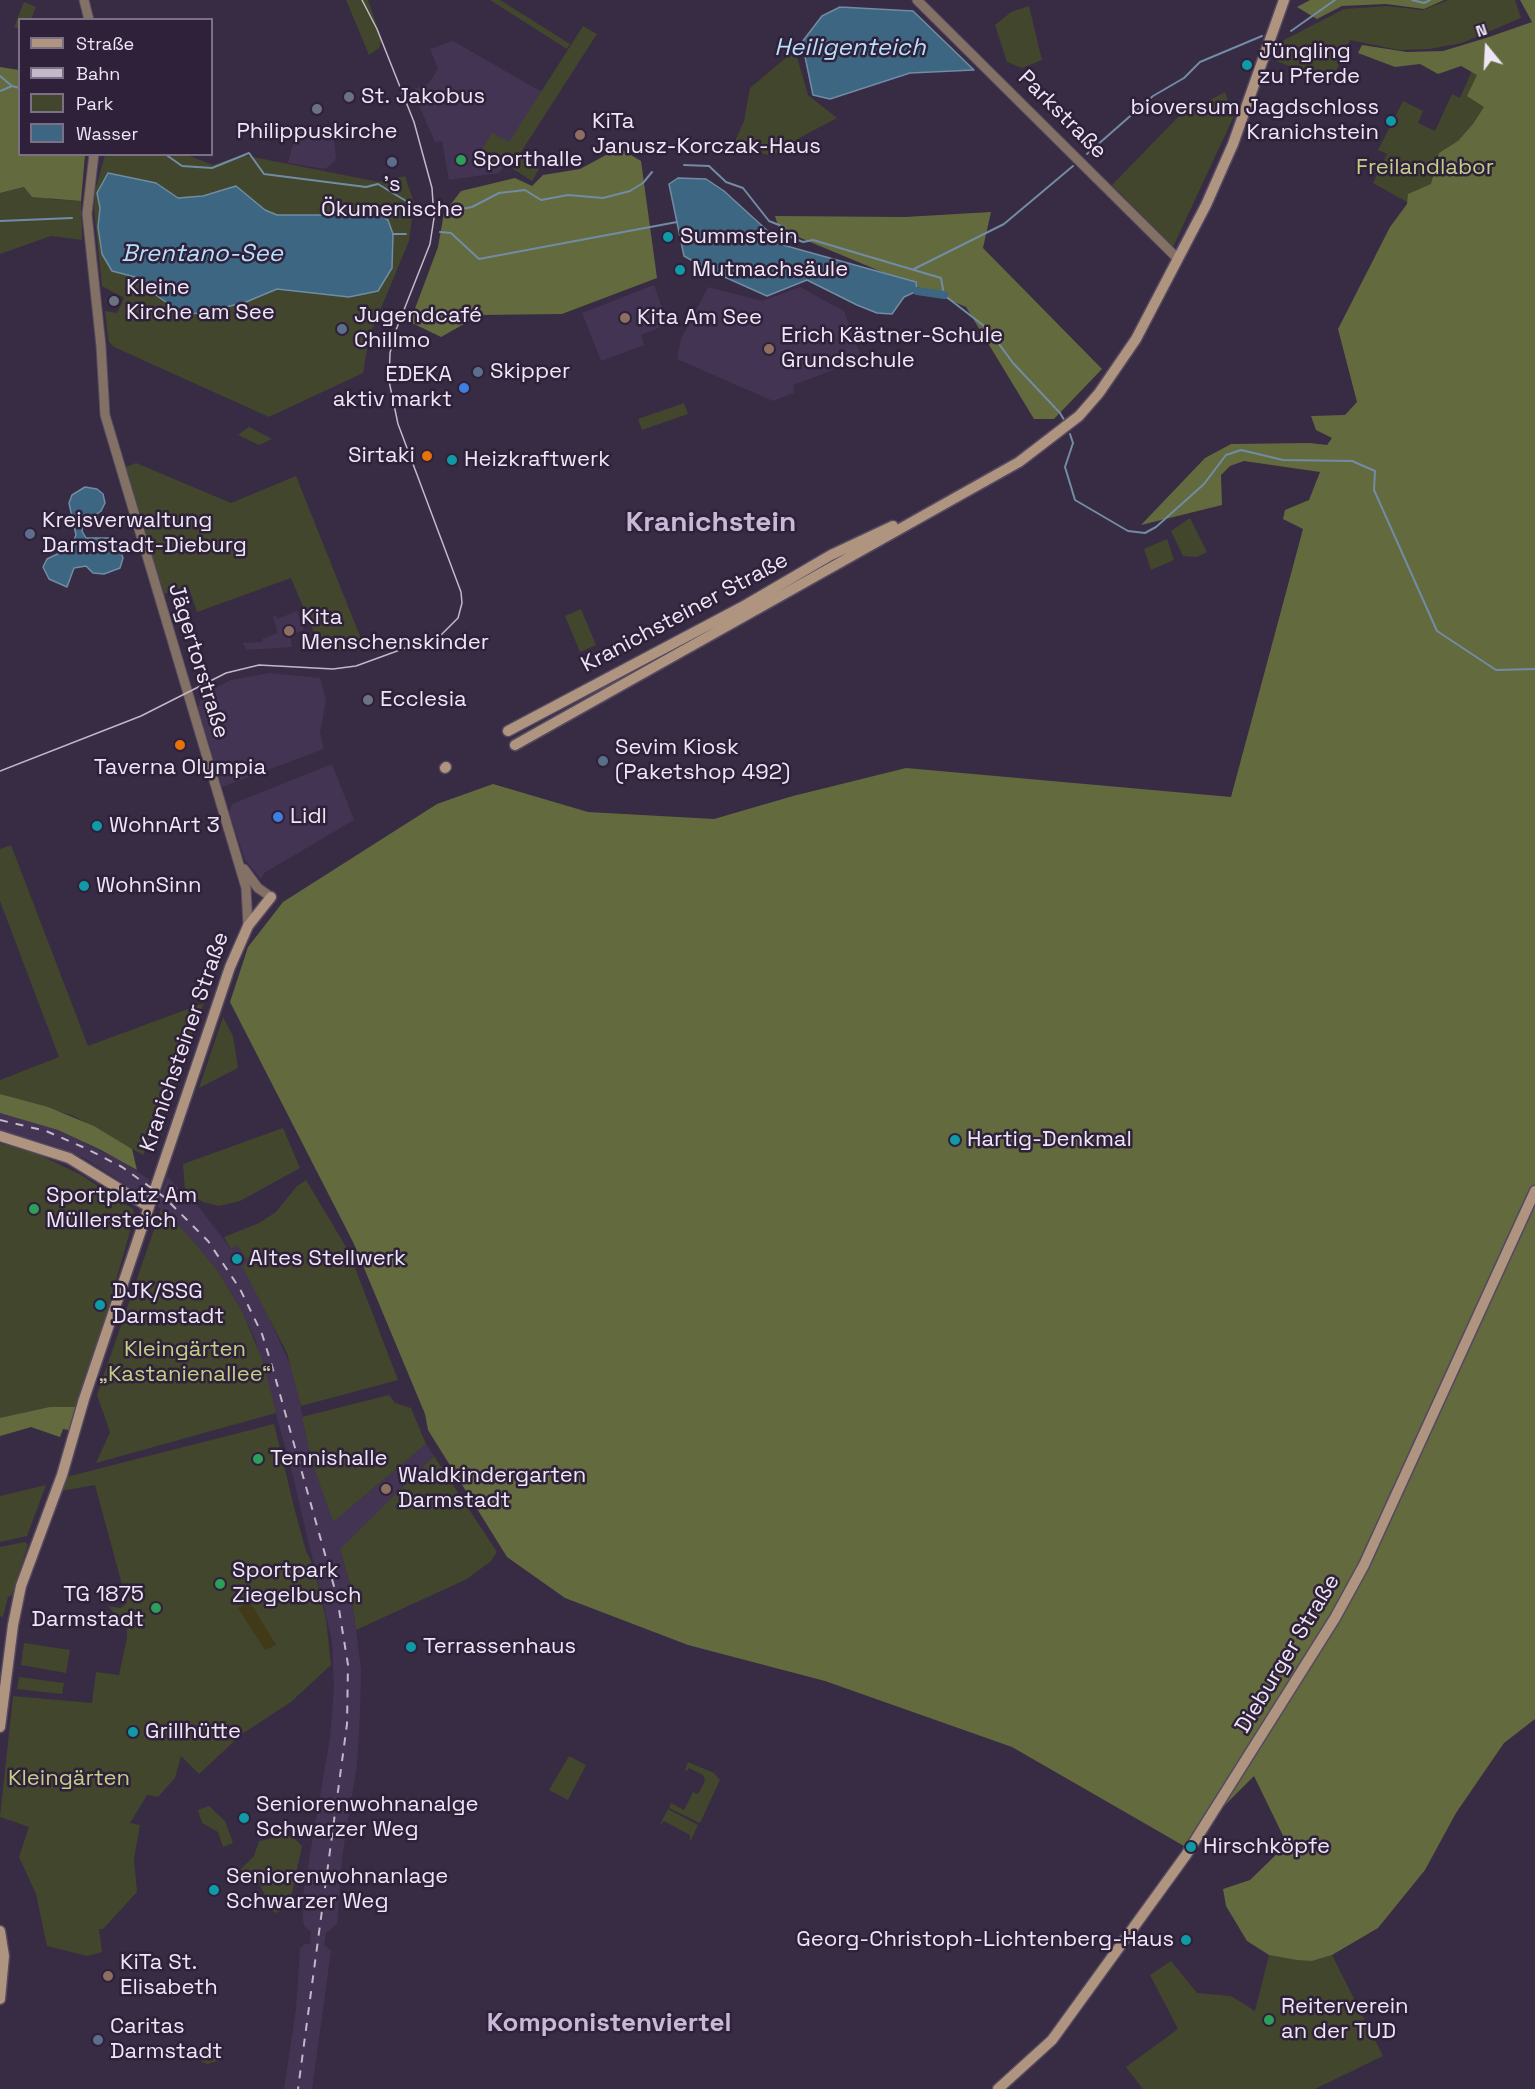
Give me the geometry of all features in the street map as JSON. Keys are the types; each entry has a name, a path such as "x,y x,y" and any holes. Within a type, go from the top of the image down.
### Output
{"main road":[{"name":"Kranichsteiner Straße","path":"515,745 1019,462 1079,416 1119,367 1206,206 1233,144 1284,0"},
{"name":"Kranichsteiner Straße","path":"508,731 742,607 831,555 948,501"},
{"name":"Kranichsteiner Straße","path":"0,1727 13,1625 21,1586 62,1475 80,1413 230,967 248,926 271,897"},
{"path":"0,1136 69,1158 149,1207"},
{"name":"Dieburger Straße","path":"998,2089 1052,2040 1186,1856 1335,1618 1369,1555 1535,1191"},
{"path":"0,1931 4,1956 0,1999"}],"street":[{"path":"84,0 88,18"},
{"name":"Parkstraße","path":"917,0 1178,259"},
{"name":"Jägertorstraße","path":"94,156 87,214 107,425 248,894 248,926"},
{"name":"Jägertorstraße","path":"237,858 252,882 271,897"},
{"name":"Jägertorstraße","path":"248,894 260,909"}],"shaded area":[{"path":"453,41 554,99 499,173 449,180 442,141 435,142 420,108 414,89 429,83 438,69 430,49"},
{"path":"297,129 334,140 336,157 334,162 325,169 288,163"},
{"name":"Kita Am See","path":"654,285 668,324 641,335 644,345 601,361 582,313"},
{"name":"Erich Kästner-Schule Grundschule","path":"708,287 762,301 800,287 844,311 862,359 793,385 794,393 773,401 677,359 681,339"},
{"name":"Kita Menschenskinder","path":"297,611 304,630 290,635 292,647 246,650 243,643 263,642 262,639 278,633 273,617 275,615 277,619"},
{"path":"270,673 320,678 326,700 320,733 324,749 222,787 198,708 201,698 205,693 231,680"},
{"path":"332,764 354,820 264,873 261,879 245,860 229,812 232,804"},
{"path":"0,1113 58,1130 123,1162 150,1180 145,1197 86,1159 55,1146 0,1130"},
{"path":"167,1177 198,1206 231,1249 237,1245 248,1261 242,1266 257,1292 295,1375 306,1437 333,1522 426,1444 434,1456 340,1549 350,1586 361,1670 360,1713 357,1764 342,1858 337,1924 326,1933 324,1945 331,1951 312,2089 284,2089 296,2009 300,1949 304,1944 310,1944 311,1932 304,1926 303,1920 303,1895 330,1738 334,1687 332,1641 291,1468 255,1339 243,1313 217,1270 187,1234 157,1206"}],"green space":[{"path":"346,0 368,0 382,40 379,48 369,55"},
{"path":"490,0 500,0 570,44 567,49"},
{"path":"1310,0 1444,0 1424,9 1386,4 1342,6 1317,19 1297,7"},
{"path":"1448,0 1515,0 1521,18 1462,43 1429,49 1399,50 1350,40 1331,82 1276,61 1284,40 1344,9 1386,6 1423,10"},
{"path":"1520,0 1535,0 1535,1719 1504,1743 1456,1813 1425,1870 1378,1928 1332,1955 1312,1961 1297,1960 1269,1955 1247,1941 1226,1906 1223,1889 1250,1880 1287,1844 1254,1776 1184,1846 1012,1747 825,1681 688,1645 565,1598 507,1557 428,1430 425,1414 354,1244 230,1002 248,947 283,902 437,804 493,784 588,812 714,819 793,796 906,768 1231,797 1303,529 1283,519 1285,510 1309,500 1320,472 1244,461 1230,466 1221,475 1222,505 1141,525 1205,458 1231,444 1310,443 1327,445 1332,438 1316,430 1311,416 1345,415 1357,402 1338,329 1390,227 1407,204 1408,194 1431,184 1439,153 1458,141 1484,107 1467,96 1477,75 1461,66 1438,74 1420,64 1395,67 1358,53 1362,45 1407,52 1443,51 1486,38 1532,22"},
{"path":"24,2 36,7 31,18 18,18 18,29 14,27"},
{"path":"1029,6 1042,60 1022,68 1007,62 995,25 1011,12"},
{"path":"583,26 597,34 514,163 502,155 495,166 478,156 492,133 509,142"},
{"name":"Freilandlabor","path":"1535,47 1439,220 1373,183 1387,154 1378,150 1403,101 1423,111 1418,123 1435,131 1452,94 1460,98 1477,59"},
{"path":"795,50 808,95 837,118 772,156 733,146 744,121 750,88"},
{"path":"0,67 18,70 18,156 85,156 81,201 32,197 24,187 0,193"},
{"path":"1225,92 1234,116 1173,247 1112,185 1179,116"},
{"path":"619,148 641,161 657,278 562,314 480,315 441,337 410,322 438,247 444,213 461,191 515,178 532,186 543,175 580,169"},
{"path":"243,155 379,182 405,176 414,203 409,241 369,337 363,373 269,417 114,347 109,342 105,311 117,313 124,298 102,286 94,209 95,191 105,156 190,156 213,165"},
{"path":"520,157 539,169 532,181 513,169"},
{"path":"25,187 49,199 81,201 82,240 51,236 0,254 0,193"},
{"path":"991,212 983,248 1102,369 1054,419 1034,419 966,307 779,229 775,216 905,217"},
{"path":"684,403 688,414 642,430 638,419"},
{"path":"249,427 272,439 259,445 238,435"},
{"path":"136,463 231,503 296,476 364,646 343,651 320,647 291,578 197,612 188,585 164,594 126,467"},
{"path":"1190,518 1207,552 1197,557 1183,556 1171,531"},
{"path":"1167,539 1174,560 1151,570 1144,549"},
{"path":"581,609 596,645 580,652 565,616"},
{"path":"11,845 88,1046 204,1003 143,1155 74,1116 0,1094 0,1080 59,1057 0,901 0,849"},
{"path":"223,1017 233,1036 238,1068 199,1088"},
{"path":"0,1094 48,1107 94,1126 132,1149 137,1170 58,1130 0,1113"},
{"path":"283,1128 300,1168 240,1201 219,1206 203,1202 185,1191 183,1164"},
{"path":"0,1143 38,1154 81,1175 133,1209 134,1217 100,1337 69,1430 63,1429 60,1437 31,1427 0,1436"},
{"path":"306,1180 349,1252 398,1380 301,1406 287,1353 242,1266 248,1261 237,1245 231,1249 224,1237 259,1223 276,1212 297,1186"},
{"name":"Kleingärten „Kastanienallee“","path":"161,1209 187,1234 217,1270 243,1313 263,1362 276,1413 96,1463 110,1432 97,1395"},
{"path":"389,1395 395,1403 411,1408 426,1444 333,1522 311,1458 302,1417"},
{"path":"50,1407 76,1407 69,1430 63,1429 60,1437 31,1427 0,1436 0,1418"},
{"name":"Sportpark Ziegelbusch","path":"274,1424 295,1511 306,1551 313,1565 326,1619 331,1665 291,1702 242,1734 199,1774 181,1756 175,1778 158,1797 147,1795 130,1823 140,1825 134,1859 137,1892 103,1929 99,1929 102,1952 87,1956 47,1946 36,1894 19,1857 29,1827 0,1817 13,1696 92,1703 96,1672 119,1675 127,1638 127,1629 108,1606 120,1608 127,1603 95,1485 61,1491 66,1477"},
{"path":"434,1456 497,1552 491,1561 467,1579 356,1630 350,1585 340,1549"},
{"path":"46,1485 27,1536 0,1542 0,1496"},
{"path":"25,1542 28,1545 12,1595 8,1597 3,1617 0,1616 0,1547"},
{"path":"24,1643 70,1650 66,1673 21,1665"},
{"path":"19,1677 64,1683 62,1694 17,1689"},
{"path":"569,1756 586,1765 568,1800 549,1790"},
{"path":"688,1762 714,1773 720,1780 700,1823 669,1808 671,1803 684,1810 693,1792 698,1794 705,1781 703,1775 689,1768 685,1770"},
{"path":"209,1806 225,1821 233,1843 223,1847 218,1832 202,1823 198,1810"},
{"path":"668,1809 698,1825 690,1842 690,1835 664,1821 659,1826"},
{"path":"292,1836 302,1846 290,1902 277,1913 268,1909 267,1899 254,1874 241,1875 241,1869 254,1856 259,1841"},
{"name":"Reiterverein an der TUD","path":"1269,1955 1312,1961 1332,1955 1383,2056 1315,2089 1143,2089 1126,2067 1178,2029 1150,1975 1171,1961 1197,1993 1231,1996 1255,2011"},
{"path":"214,2042 220,2045 222,2060 207,2064 202,2062 199,2049"}],"sand":[{"path":"250,1602 276,1645 265,1650 238,1608"}],"water":[{"name":"Heiligenteich","path":"840,7 913,11 974,70 910,73 830,99 813,95 802,42 822,16"},
{"name":"Brentano-See","path":"108,173 156,183 178,198 203,196 236,186 265,210 277,215 327,215 372,210 388,220 393,234 392,268 378,291 349,297 277,289 246,302 203,313 183,314 153,293 139,278 112,271 102,254 97,193"},
{"path":"678,178 706,179 724,191 783,245 916,282 917,291 904,297 892,314 877,313 807,280 767,296 709,270 684,256 669,184"},
{"path":"85,487 97,489 103,494 105,503 101,511 83,524 82,531 86,538 110,538 117,541 123,558 120,568 104,574 93,573 86,566 74,568 67,587 49,579 43,567 47,559 70,548 76,535 69,503 72,495"}],"waterway":[{"path":"1291,31 1335,0"},
{"path":"1412,0 1424,3 1430,0"},
{"path":"1087,154 1153,96 1184,78 1200,62 1262,36"},
{"path":"0,76 12,86"},
{"path":"0,91 12,86 18,88"},
{"path":"168,156 182,166 212,168 249,153 264,174 366,187 378,184 411,204"},
{"path":"684,165 709,166 726,182 743,188 769,221 784,227 791,237 803,242 813,240 941,278 944,295 988,329 1013,363 1060,413 1066,423"},
{"path":"914,269 1004,224 1073,166"},
{"path":"447,212 472,207 499,193 525,190 541,200 568,195 603,198 630,191 643,183 652,172"},
{"path":"0,221 72,218"},
{"path":"440,232 451,233 479,259 677,222"},
{"path":"393,234 406,234"},
{"path":"917,291 944,295"},
{"path":"1070,434 1073,443 1065,467 1075,500 1128,531 1145,533 1156,527 1204,484 1226,455 1241,450 1283,460 1352,461 1375,471 1374,490 1437,631 1496,670 1535,669"}],"tram line":[{"path":"0,771 141,716 226,673 259,665 333,669 356,666 441,635 458,618 462,603 461,592 398,424 389,381 390,353 396,330 430,244 434,218 432,188 414,122 377,29 362,0"}],"railway":[{"path":"0,1120 46,1131 85,1148 122,1167 164,1197 208,1241 240,1289 262,1334 272,1366 337,1597 348,1665 347,1724 298,2089"}],"place":[{"name":"Jüngling zu Pferde","path":"1247,65"},
{"name":"St. Jakobus","path":"349,97"},
{"name":"Philippuskirche","path":"317,109"},
{"name":"bioversum Jagdschloss Kranichstein","path":"1391,121"},
{"name":"KiTa Janusz-Korczak-Haus","path":"580,135"},
{"name":"Sporthalle","path":"461,160"},
{"name":"'s Ökumenische","path":"392,162"},
{"name":"Summstein","path":"668,237"},
{"name":"Mutmachsäule","path":"680,270"},
{"name":"Kleine Kirche am See","path":"114,301"},
{"name":"Kita Am See","path":"625,318"},
{"name":"Jugendcafé Chillmo","path":"342,329"},
{"name":"Erich Kästner-Schule Grundschule","path":"769,349"},
{"name":"Skipper","path":"478,372"},
{"name":"EDEKA aktiv markt","path":"464,388"},
{"name":"Sirtaki","path":"427,456"},
{"name":"Heizkraftwerk","path":"452,460"},
{"name":"Kreisverwaltung Darmstadt-Dieburg","path":"30,534"},
{"name":"Kita Menschenskinder","path":"289,631"},
{"name":"Ecclesia","path":"368,700"},
{"name":"Taverna Olympia","path":"180,745"},
{"name":"Sevim Kiosk (Paketshop 492)","path":"603,761"},
{"name":"Lidl","path":"278,817"},
{"name":"WohnArt 3","path":"97,826"},
{"name":"WohnSinn","path":"84,886"},
{"name":"Hartig-Denkmal","path":"955,1140"},
{"name":"Sportplatz Am Müllersteich","path":"34,1209"},
{"name":"Altes Stellwerk","path":"237,1259"},
{"name":"DJK/SSG Darmstadt","path":"100,1305"},
{"name":"Tennishalle","path":"258,1459"},
{"name":"Waldkindergarten Darmstadt","path":"386,1489"},
{"name":"Sportpark Ziegelbusch","path":"220,1584"},
{"name":"TG 1875 Darmstadt","path":"156,1608"},
{"name":"Terrassenhaus","path":"411,1647"},
{"name":"Grillhütte","path":"133,1732"},
{"name":"Seniorenwohnanalge Schwarzer Weg","path":"244,1818"},
{"name":"Hirschköpfe","path":"1191,1847"},
{"name":"Seniorenwohnanlage Schwarzer Weg","path":"214,1890"},
{"name":"Georg-Christoph-Lichtenberg-Haus","path":"1186,1940"},
{"name":"KiTa St. Elisabeth","path":"108,1976"},
{"name":"Reiterverein an der TUD","path":"1269,2020"},
{"name":"Caritas Darmstadt","path":"98,2040"}],"district":[{"name":"Kranichstein","path":"711,523"},
{"name":"Komponistenviertel","path":"609,2024"}],"park label":[{"name":"Kleingärten","path":"69,1779"}]}
